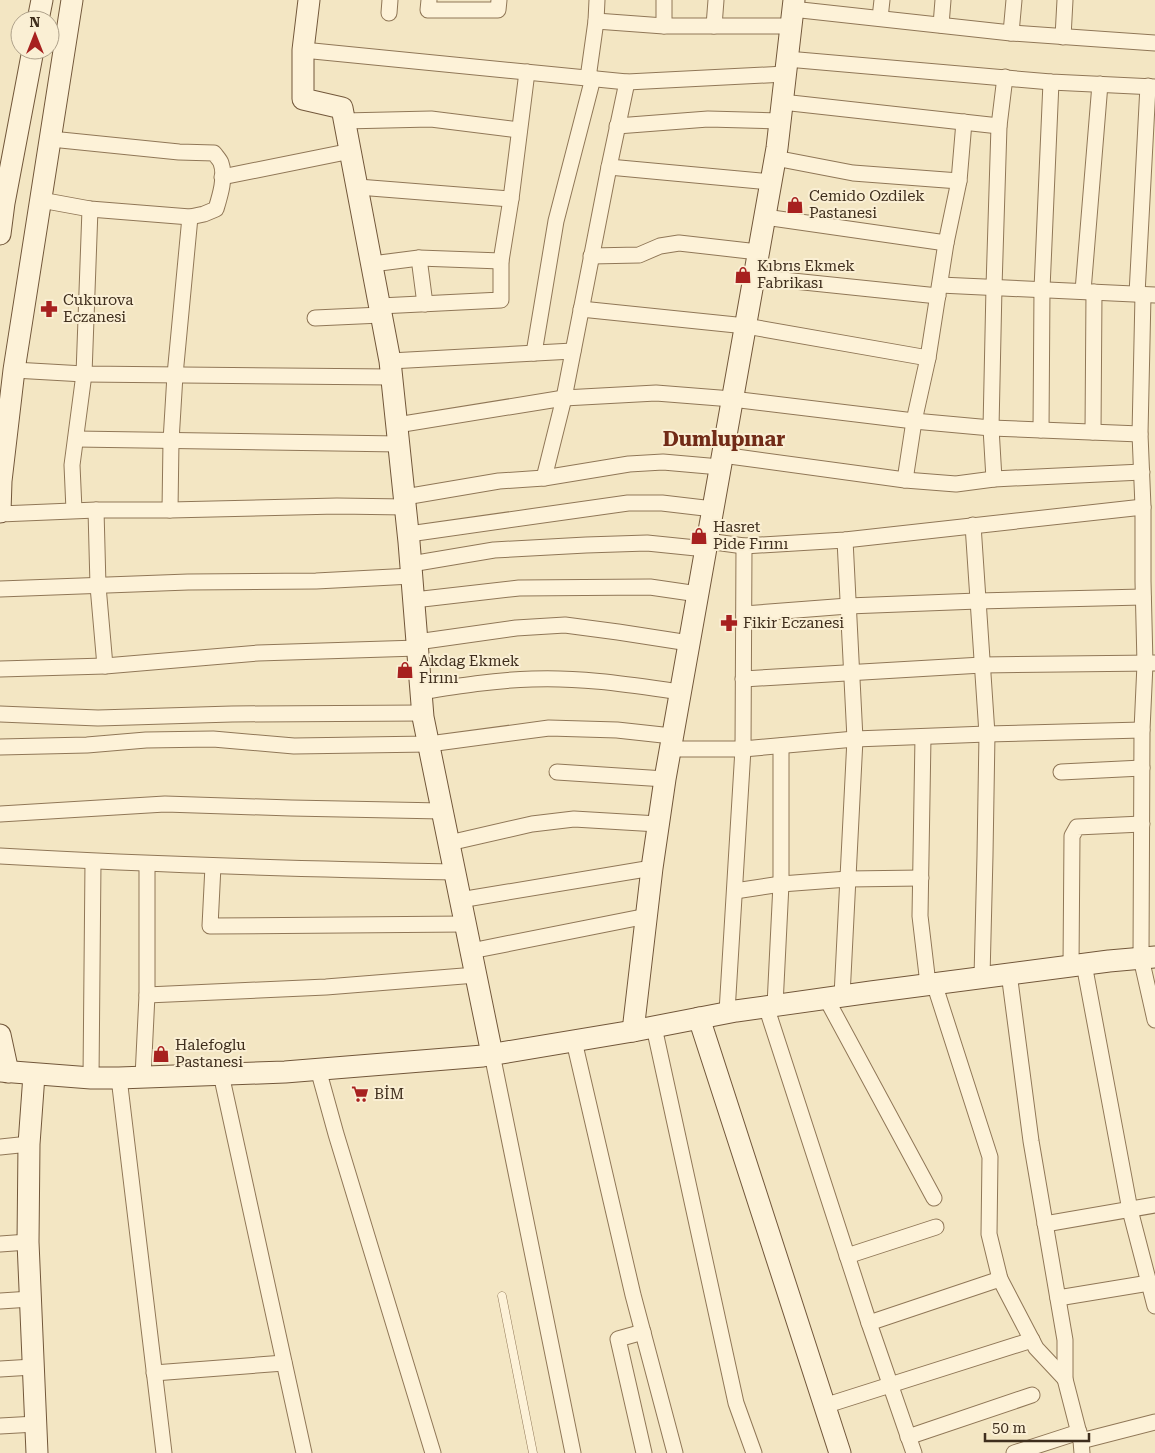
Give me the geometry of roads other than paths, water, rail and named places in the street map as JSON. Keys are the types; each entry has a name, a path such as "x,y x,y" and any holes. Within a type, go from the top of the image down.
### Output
{"main road":[{"path":"0,513 1,481 14,370 72,0"},
{"path":"308,0 303,50 303,99 342,108 351,151 391,369 409,534 423,713 492,1054"},
{"path":"633,1031 652,868 665,779 775,158 792,12"},
{"path":"0,234 4,203 31,60"},
{"path":"0,1035 4,1072 120,1078 318,1069 492,1054 633,1031 728,1012 982,977 1148,958"},
{"path":"699,1018 840,1453"},
{"path":"34,1074 29,1144 28,1242 37,1453"}],"street":[{"path":"429,0 428,10 498,10 499,0"},
{"path":"534,353 556,221 591,78 597,0"},
{"path":"664,0 664,26"},
{"path":"714,26 716,0"},
{"path":"880,18 882,0"},
{"path":"941,25 943,0"},
{"path":"1011,33 1014,0"},
{"path":"1064,37 1065,0"},
{"path":"596,20 664,26 714,26 792,12 880,18 1011,33 1155,43"},
{"path":"303,50 627,82 786,66 1005,77 1051,82 1151,87 1140,434 1149,580 1144,597 1150,663 1142,730 1142,824 1148,958 1155,1020"},
{"path":"315,318 425,304 501,300 502,261 527,72"},
{"path":"994,479 991,428 994,287 1000,126 1005,77"},
{"path":"544,478 564,398 627,82"},
{"path":"1041,430 1042,288 1051,82"},
{"path":"1093,432 1089,292 1100,84"},
{"path":"617,126 781,111 964,122 1000,126"},
{"path":"344,121 431,119 518,130"},
{"path":"905,480 914,421 928,358 946,243 959,181 964,122"},
{"path":"42,200 90,210 190,216 204,214 216,208 221,193 221,163 214,153 179,152 51,139"},
{"path":"222,177 351,151"},
{"path":"775,158 853,173 959,181"},
{"path":"609,167 771,182"},
{"path":"358,188 511,199"},
{"path":"74,510 72,466 84,374 90,210"},
{"path":"170,510 171,441 175,375 190,216"},
{"path":"765,217 946,243"},
{"path":"591,256 639,255 660,246 680,243 758,252"},
{"path":"372,264 419,258 502,261"},
{"path":"419,258 425,304"},
{"path":"754,277 939,290 994,287 1042,288 1145,295"},
{"path":"581,309 746,326 928,358"},
{"path":"14,370 84,374 175,375 391,369 534,353 573,351"},
{"path":"76,439 171,441 398,435 564,398 656,393 732,399 914,421 991,428 1140,434"},
{"path":"0,513 337,506 405,502 499,481 544,478 629,464 663,462 721,461 956,484 994,479 1142,472"},
{"path":"409,534 628,503 662,503 713,509"},
{"path":"0,589 188,582 316,582 412,570 494,550 647,543 744,546 845,540 1143,507"},
{"path":"96,510 98,586 105,666"},
{"path":"973,525 987,734 982,977"},
{"path":"845,540 855,739 848,879 834,997 934,1198"},
{"path":"728,1012 743,749 744,546"},
{"path":"414,600 520,588 650,588 698,594"},
{"path":"744,614 848,606 1144,597"},
{"path":"0,669 105,666 258,652 418,645 516,628 565,625 689,643"},
{"path":"743,679 982,665 1150,663"},
{"path":"421,692 478,683 533,679 600,681 681,692"},
{"path":"0,714 98,718 232,714 423,713"},
{"path":"0,747 87,745 146,740 213,739 294,746 429,744 549,728 617,730 671,742 743,749 855,739 1142,730"},
{"path":"923,737 920,916 931,984 990,1157 989,1234 1000,1279 1036,1348 1065,1379"},
{"path":"781,746 781,884 771,1006 796,1095 847,1256 914,1453"},
{"path":"1062,772 1142,768"},
{"path":"557,772 665,779"},
{"path":"0,814 165,804 442,811"},
{"path":"449,843 532,824 574,819 658,824"},
{"path":"1142,824 1077,826 1072,836 1078,965 1130,1210 1155,1306"},
{"path":"0,856 147,864 455,872"},
{"path":"91,1078 93,862"},
{"path":"143,1077 147,996 147,864"},
{"path":"213,866 210,926 465,924"},
{"path":"460,900 652,868"},
{"path":"735,891 781,884 848,879 921,878"},
{"path":"470,951 646,916"},
{"path":"1009,974 1031,1141 1065,1340 1065,1379 1080,1442"},
{"path":"147,996 326,987 476,975"},
{"path":"654,1027 736,1403 754,1453"},
{"path":"574,1041 643,1332 675,1453"},
{"path":"492,1054 573,1453"},
{"path":"318,1069 433,1453"},
{"path":"221,1074 304,1453"},
{"path":"120,1078 164,1453"},
{"path":"0,1147 29,1144"},
{"path":"1045,1224 1155,1205"},
{"path":"847,1256 936,1227"},
{"path":"0,1244 28,1242"},
{"path":"869,1323 1000,1279"},
{"path":"1058,1298 1149,1283"},
{"path":"0,1302 31,1299"},
{"path":"643,1332 618,1339 644,1453"},
{"path":"824,1406 1032,1340"},
{"path":"154,1373 284,1363"},
{"path":"0,1369 33,1367"},
{"path":"908,1436 1032,1395"},
{"path":"1014,1453 1080,1442 1155,1422"},
{"path":"0,1426 36,1424"}],"lane":[{"path":"502,1296 532,1453"}],"place":[{"name":"Cemido Ozdilek Pastanesi","path":"795,205"},
{"name":"Kıbrıs Ekmek Fabrikası","path":"743,275"},
{"name":"Cukurova Eczanesi","path":"49,309"},
{"name":"Hasret Pide Fırını","path":"699,536"},
{"name":"Fikir Eczanesi","path":"729,623"},
{"name":"Akdag Ekmek Fırını","path":"405,670"},
{"name":"Halefoglu Pastanesi","path":"161,1054"},
{"name":"BİM","path":"360,1094"}],"district":[{"name":"Dumlupınar","path":"724,439"}]}
